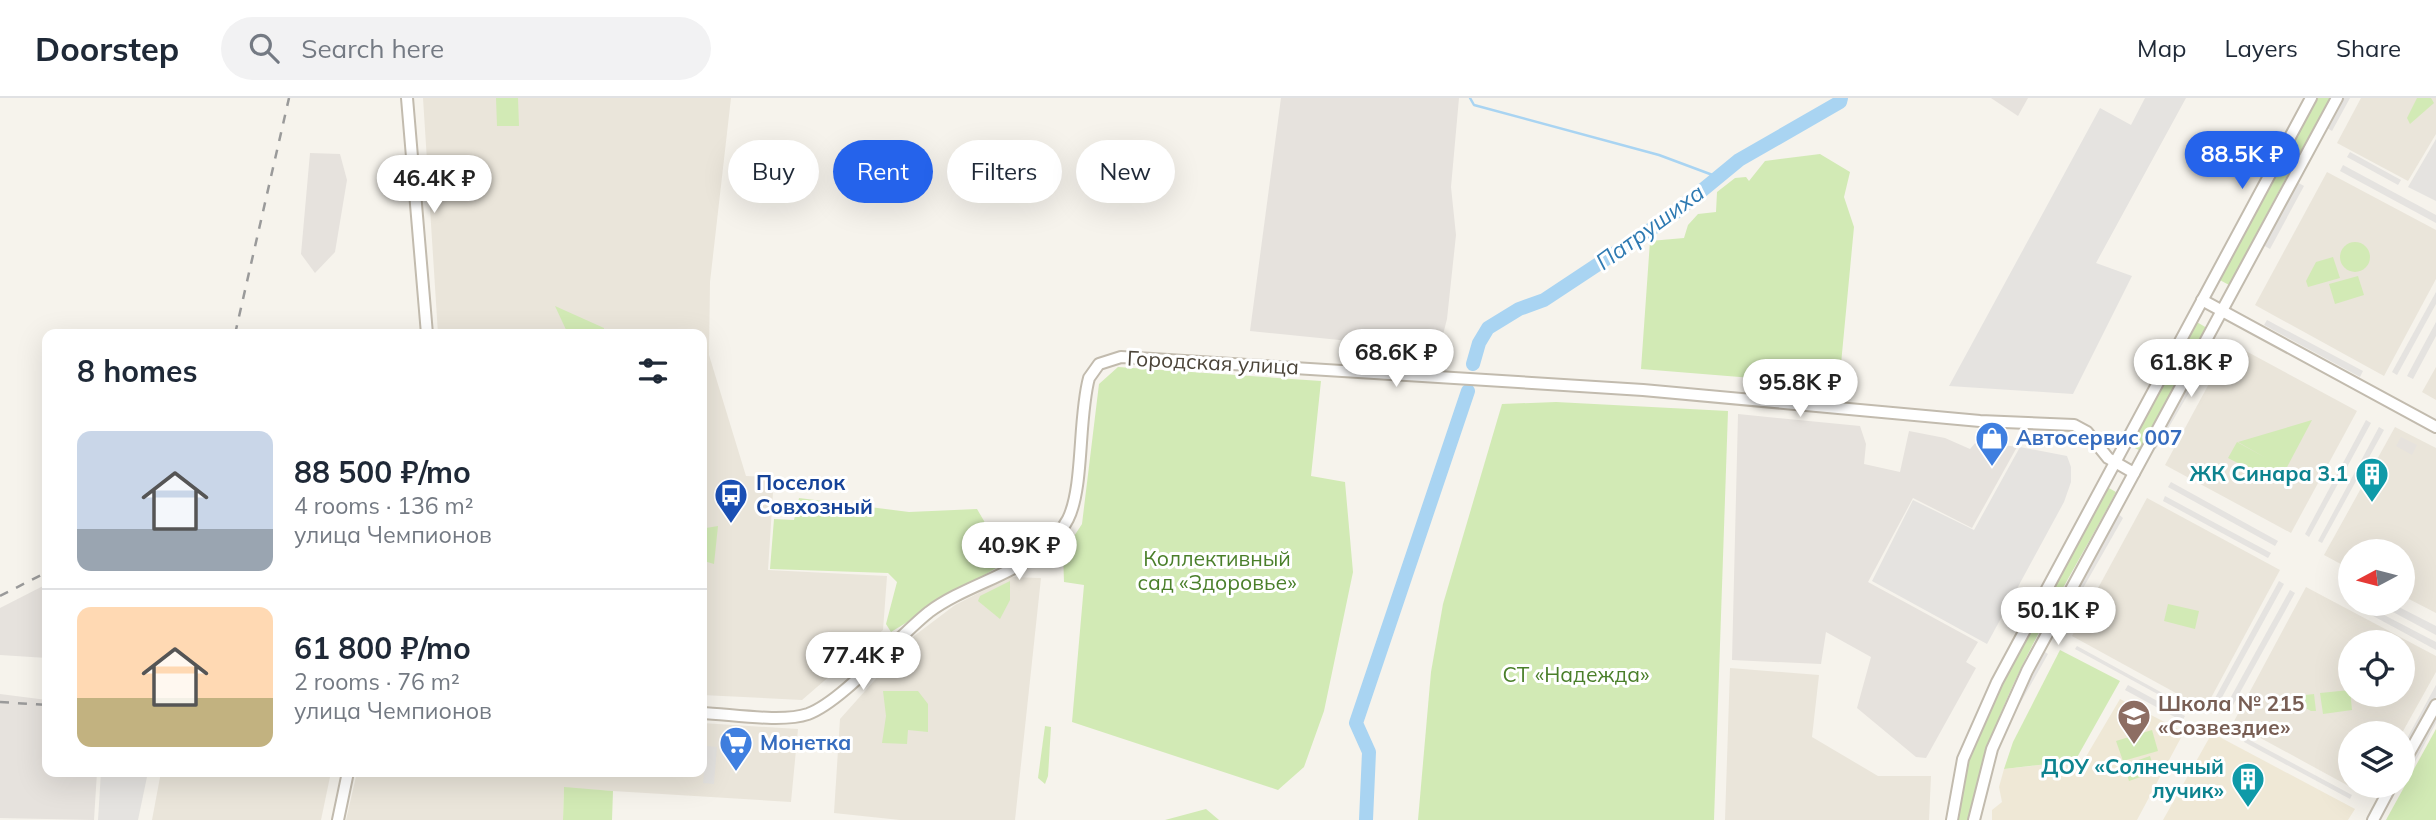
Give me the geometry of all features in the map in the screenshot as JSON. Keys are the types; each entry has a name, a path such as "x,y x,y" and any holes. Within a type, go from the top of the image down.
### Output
{"street":[{"path":"407,98 427,329"},
{"path":"1952,820 1964,759 1984,709 2311,98"},
{"path":"1974,820 1984,772 2007,711 2337,98"},
{"path":"2202,300 2436,427"},
{"name":"Городская улица","path":"707,713 790,717 812,712 831,700 929,612 1044,551 1069,516 1086,391 1093,370 1106,360 1121,356 1670,392 1980,421 2074,425 2088,432 2115,462"},
{"path":"2115,462 2134,473"},
{"path":"2415,743 2436,705"},
{"path":"338,820 347,777"},
{"path":"2373,820 2385,798"}],"shaded area":[{"path":"423,98 731,98 710,282 709,355 746,476 774,477 768,570 887,576 883,630 802,700 707,695 707,329 438,329"},
{"path":"1281,98 1459,98 1451,187 1456,235 1447,319 1439,350 1250,331"},
{"path":"1991,98 2028,98 2018,116"},
{"path":"2145,98 2186,98 2096,263 2132,276 2073,394 1949,386 2100,108 2131,125"},
{"path":"2343,98 2350,98 2332,131 2327,128"},
{"path":"2361,98 2436,98 2436,134 2408,181 2337,143"},
{"path":"2436,139 2436,201 2408,187"},
{"path":"2350,152 2401,180 2398,185 2347,157"},
{"path":"310,153 340,154 347,180 335,252 315,273 301,254"},
{"path":"2343,165 2436,215 2436,223 2340,171"},
{"path":"2327,172 2436,230 2436,279 2384,376 2255,305"},
{"path":"2297,182 2304,186 2270,249 2263,245"},
{"path":"2436,292 2436,304 2397,375 2392,372"},
{"path":"2267,320 2363,371 2360,377 2264,325"},
{"path":"2436,322 2436,336 2413,379 2407,376"},
{"path":"2213,340 2214,350 2156,449 2148,451"},
{"path":"2231,343 2357,411 2291,533 2165,465"},
{"path":"2436,367 2436,400 2422,392"},
{"path":"1738,414 1860,426 1866,444 1864,464 1900,472 1909,431 1945,438 1970,449 1977,441 2017,447 1972,528 1913,498 1868,582 1978,642 1966,662 1976,668 1926,758 1916,757 1857,708 1871,657 1826,632 1821,664 1732,660"},
{"path":"2366,420 2371,423 2309,537 2305,534"},
{"path":"2379,427 2384,430 2322,543 2318,541"},
{"path":"2395,427 2436,448 2436,613 2415,602 2415,539 2338,539 2338,563 2324,555"},
{"path":"2401,437 2417,445 2412,455 2396,446"},
{"path":"2020,447 2067,456 2071,467 2071,482 2064,502 1987,644 1872,581 1913,500 1974,530"},
{"path":"2171,482 2278,541 2275,546 2168,487"},
{"path":"2165,496 2271,553 2268,558 2163,501"},
{"path":"2147,498 2280,570 2205,709 2072,636"},
{"path":"2117,513 2123,518 2062,625 2057,625"},
{"path":"1010,577 1041,578 1015,820 900,820 834,813 840,719 914,636 955,605"},
{"path":"2279,581 2284,584 2220,701 2215,698"},
{"path":"42,587 42,658 0,655 0,608"},
{"path":"2306,587 2338,604 2338,616 2361,616 2387,630 2338,630 2338,707 2415,707 2415,645 2436,656 2436,672 2409,721 2338,721 2338,780 2233,723"},
{"path":"2290,590 2295,593 2232,707 2227,704"},
{"path":"2415,615 2436,626 2436,635 2400,616"},
{"path":"2373,616 2386,616 2413,630 2399,630"},
{"path":"2415,631 2436,642 2436,650 2415,639"},
{"path":"2077,646 2186,706 2185,709 2075,649"},
{"path":"2045,652 2048,654 2017,709 2015,707"},
{"path":"1730,668 1819,675 1812,737 1878,776 1931,776 1929,820 1725,820"},
{"path":"2128,685 2185,716 2182,721 2125,690"},
{"path":"2436,685 2436,697 2415,735 2415,724"},
{"path":"0,694 42,699 42,777 97,777 94,820 0,818"},
{"name":"Школа № 215 «Созвездие»","path":"2120,699 2184,732 2137,820 1992,820 1992,810 2002,802 1999,787 2004,769 2084,760"},
{"path":"2436,712 2436,723 2415,762 2415,751"},
{"path":"707,723 798,729 791,802 564,788 563,820 346,820 356,777 707,777"},
{"path":"2212,733 2355,809 2348,820 2163,820"},
{"path":"2246,738 2338,787 2338,793 2244,742"},
{"path":"707,746 717,747 714,784 703,783 703,777 707,777"},
{"path":"101,777 147,777 138,820 98,820"},
{"path":"160,777 330,777 321,820 152,820"}],"green space":[{"path":"496,98 518,98 519,126 497,126"},
{"path":"2316,98 2330,98 2299,154 2289,148"},
{"path":"2417,98 2431,98 2434,103 2410,124 2407,118"},
{"path":"2286,153 2296,159 2229,285 2218,279"},
{"path":"1820,154 1850,172 1844,197 1854,227 1839,385 1641,369 1650,241 1684,238 1688,225 1698,214 1716,212 1717,192 1735,178 1746,177 1749,181 1765,161"},
{"path":"2355,242 2366,246 2370,257 2366,268 2355,272 2344,268 2340,257 2344,246"},
{"path":"2333,257 2340,278 2308,287 2306,281 2316,262"},
{"path":"2358,276 2364,295 2335,304 2329,284"},
{"path":"555,306 604,328 604,329 566,329"},
{"path":"2195,321 2207,328 2139,450 2128,445"},
{"name":"Коллективный сад «Здоровье»","path":"1118,367 1321,381 1311,476 1345,482 1353,572 1324,711 1304,767 1278,790 1072,722 1084,585 1064,582 1063,553 1082,524 1099,384"},
{"name":"СТ «Надежда»","path":"1556,402 1728,411 1714,820 1418,820 1431,672 1443,604 1502,404"},
{"path":"2312,420 2278,484 2228,458 2237,442 2266,458 2238,442"},
{"path":"2105,486 2116,492 2029,651 2010,692 1979,777 1969,820 1957,820 1971,750 1992,702"},
{"path":"799,498 909,512 977,509 1001,550 996,568 891,632 886,624 897,582 888,573 770,569 774,519 794,520"},
{"path":"718,526 714,564 707,562 707,528"},
{"path":"1010,581 1010,600 1000,619 978,601 980,596"},
{"path":"2168,604 2199,611 2195,629 2164,621"},
{"path":"2060,650 2120,681 2075,761 2004,769 2013,742"},
{"path":"883,691 918,691 928,704 928,732 908,730 907,744 882,743 886,716"},
{"path":"2338,691 2338,707 2352,707 2352,710 2323,714 2320,693"},
{"path":"2314,694 2316,711 2294,702 2297,696"},
{"path":"1045,726 1051,727 1048,776 1045,784 1038,778"},
{"path":"2436,729 2436,820 2386,820 2398,798 2415,798 2415,767"},
{"path":"2152,730 2158,751 2123,761 2116,741"},
{"path":"2150,756 2155,772 2129,781 2124,765"},
{"path":"564,787 613,791 612,820 563,820"},
{"path":"1206,809 1219,820 1165,820"}],"waterway":[{"path":"1470,98 1474,105 1659,155 1718,177"},
{"name":"Патрушиха","path":"1473,364 1479,343 1488,328 1519,309 1544,300 1671,216 1739,160 1840,102 1841,98"},
{"name":"Патрушиха","path":"1366,820 1369,752 1356,723 1468,391"}],"railway":[{"path":"236,329 289,98"},
{"path":"0,596 42,575"},
{"path":"0,702 42,705"}],"place":[{"name":"Автосервис 007","path":"1992,468"},
{"name":"ЖК Синара 3.1","path":"2372,504"},
{"name":"Поселок Совхозный","path":"731,525"},
{"name":"Школа № 215 «Созвездие»","path":"2134,746"},
{"name":"Монетка","path":"736,773"},
{"name":"ДОУ «Солнечный лучик»","path":"2248,809"}]}
